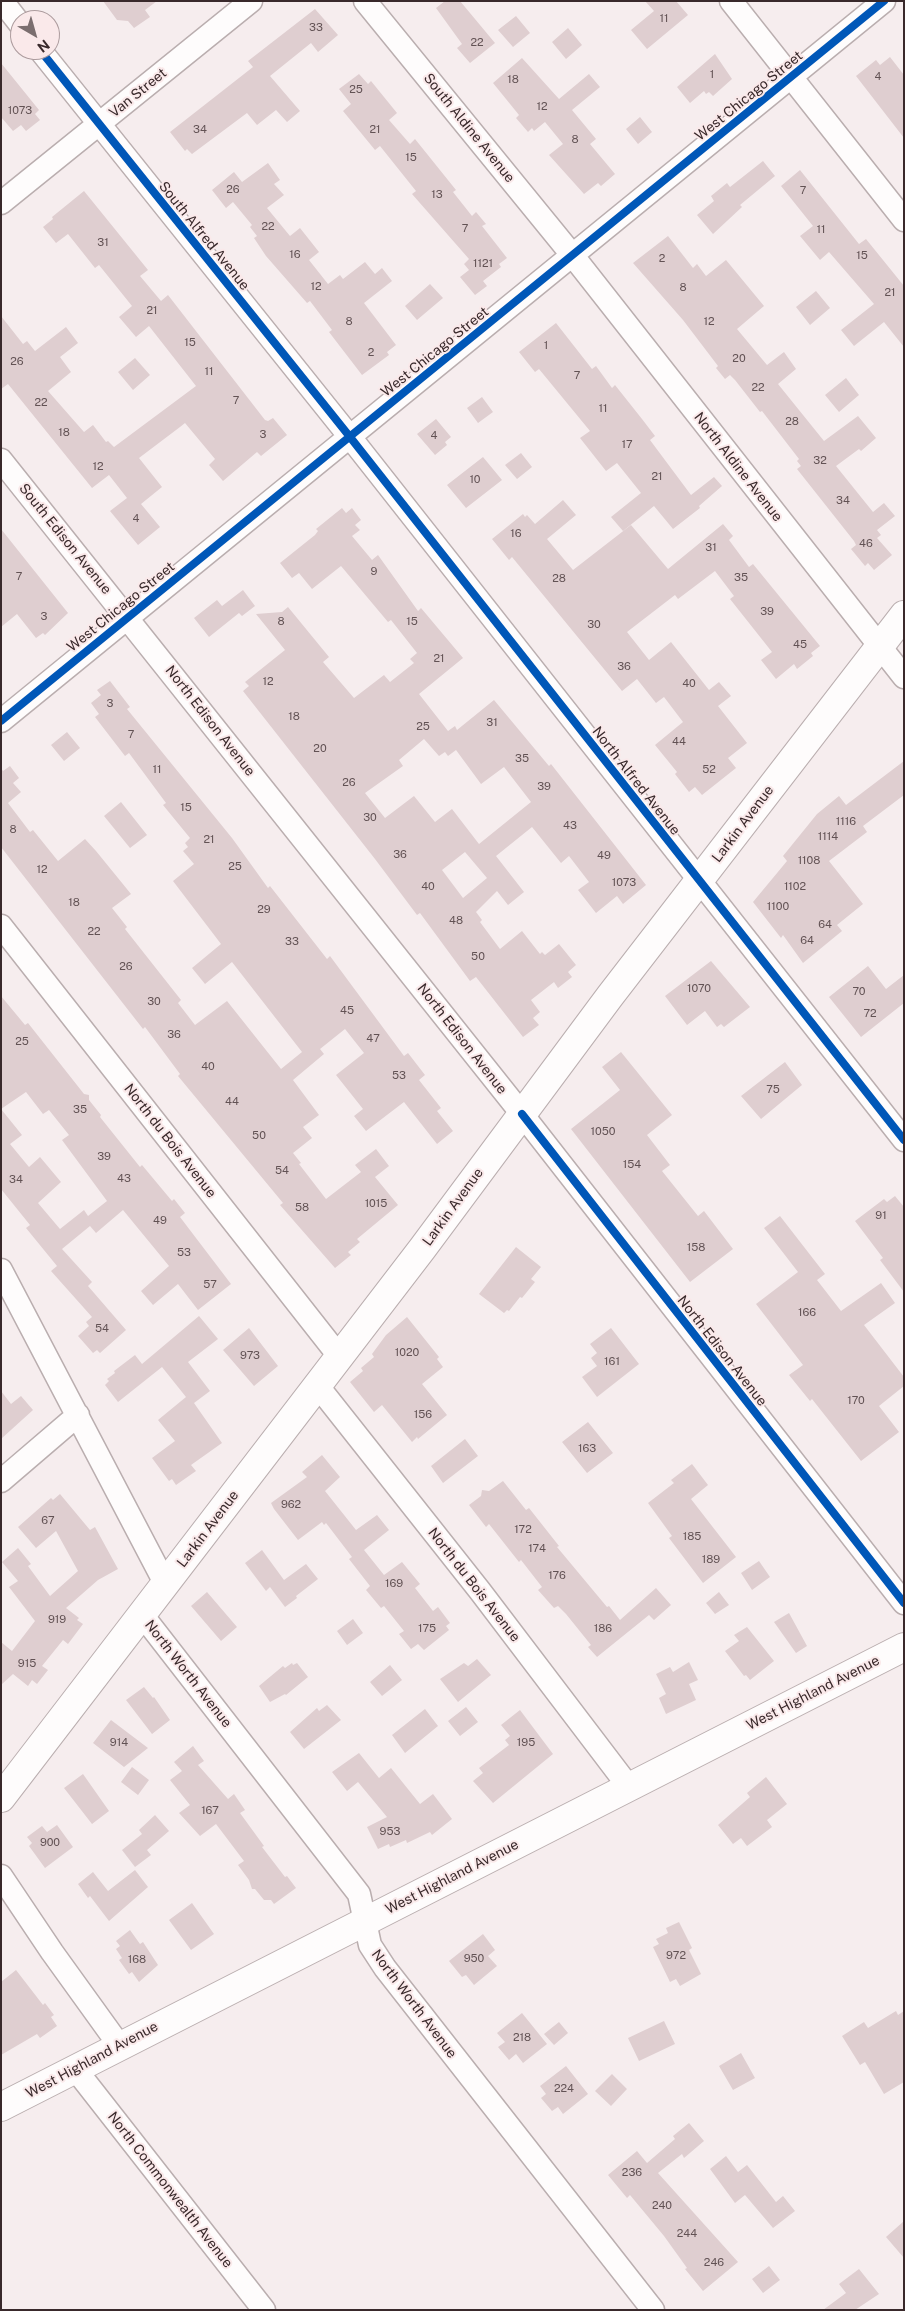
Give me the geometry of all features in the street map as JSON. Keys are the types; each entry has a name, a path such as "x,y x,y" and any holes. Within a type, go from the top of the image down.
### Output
{"main road":[{"name":"Larkin Avenue","path":"1,1798 143,1616 316,1385 422,1249 522,1114 904,614"},
{"name":"West Highland Avenue","path":"1,2107 76,2070 119,2045 366,1922 904,1646"}],"street":[{"path":"2,1 10,11"},
{"name":"Van Street","path":"1,203 251,1"},
{"name":"South Aldine Avenue","path":"365,1 573,256"},
{"path":"731,1 904,220"},
{"name":"West Chicago Street","path":"1,721 792,78 884,1"},
{"name":"South Alfred Avenue","path":"48,60 350,437"},
{"name":"North Aldine Avenue","path":"573,256 904,677"},
{"name":"North Alfred Avenue","path":"350,437 904,1140"},
{"name":"South Edison Avenue","path":"1,460 128,618"},
{"name":"North Edison Avenue","path":"128,618 522,1114 904,1604"},
{"name":"North du Bois Avenue","path":"1,926 339,1356"},
{"path":"1,1270 166,1584"},
{"name":"North du Bois Avenue","path":"316,1385 480,1591 629,1787"},
{"path":"1,1481 78,1415"},
{"name":"North Worth Avenue","path":"143,1616 359,1894 370,1945 385,1968 653,2310"},
{"path":"1,1876 52,1952 119,2045"},
{"name":"North Commonwealth Avenue","path":"76,2070 254,2306"}],"building":[{"path":"103,1 157,1 145,10 150,17 134,28 128,21 117,20"},
{"path":"445,1 460,1 495,43 470,63 457,48 462,44 436,8"},
{"path":"645,1 676,1 688,15 647,49 631,30 654,11"},
{"path":"315,9 338,35 318,52 311,43 270,76 300,111 287,122 276,110 257,125 247,113 192,154 187,149 185,151 170,132 253,67 248,61"},
{"path":"516,16 530,33 513,47 498,30"},
{"path":"568,28 582,45 566,59 552,42"},
{"path":"715,54 732,79 713,96 709,92 706,94 704,91 690,103 677,87"},
{"path":"890,57 904,75 904,138 856,76 876,60 880,65"},
{"path":"522,58 559,99 589,74 600,87 572,110 596,139 590,144 615,174 601,186 598,183 584,194 549,155 563,144 545,122 534,131 532,128 528,132 516,118 519,115 493,83"},
{"path":"1,63 39,110 35,114 40,120 26,131 21,125 13,131 1,117"},
{"path":"359,74 368,84 371,81 397,113 389,120 410,144 415,139 456,190 453,192 472,216 476,212 486,224 482,226 507,258 499,264 501,267 483,281 487,286 475,295 460,277 469,270 464,264 469,259 412,194 416,191 380,146 375,150 343,111 351,104 339,89"},
{"path":"640,117 652,132 638,144 626,129"},
{"path":"763,161 775,176 740,205 742,207 713,234 697,215 714,201 711,196 727,183 730,187"},
{"path":"268,163 280,180 274,184 284,195 267,208 290,236 300,228 319,252 309,260 328,284 340,275 343,279 365,262 375,274 382,268 392,281 364,303 396,345 387,352 389,355 362,375 329,332 332,330 310,301 307,303 266,256 254,238 257,236 250,227 252,225 233,202 226,208 212,190 234,172 242,182"},
{"path":"800,170 859,244 866,239 904,286 904,347 884,322 854,346 841,330 874,304 829,252 820,260 800,236 813,226 781,186"},
{"path":"84,191 148,270 140,276 161,301 168,295 265,420 268,421 273,418 287,435 261,456 257,452 223,481 209,465 215,459 185,423 139,458 162,487 141,504 160,527 138,545 110,511 127,498 109,475 92,488 8,384 1,389 1,316 23,344 27,341 35,351 66,327 78,343 60,357 71,372 48,391 84,432 93,425 106,442 108,441 114,447 196,386 149,326 136,337 119,317 132,306 99,265 95,268 68,234 56,243 43,227 53,219 52,217"},
{"path":"668,236 693,268 697,264 706,276 726,260 764,306 737,329 767,365 784,352 796,369 778,384 824,441 858,416 876,438 861,451 859,449 836,466 873,512 884,503 895,516 877,530 881,535 877,538 892,555 874,570 868,563 865,566 851,549 856,545 854,541 797,469 801,466 797,461 799,459 762,411 760,412 730,375 725,379 716,368 718,366 683,320 633,263"},
{"path":"430,284 443,298 417,320 405,306"},
{"path":"816,291 830,308 810,325 796,307"},
{"path":"556,323 592,369 596,366 612,388 615,385 642,419 655,436 650,440 691,495 714,477 722,486 699,506 700,508 673,529 654,506 623,531 611,517 641,493 617,463 606,471 580,438 590,431 539,369 535,372 519,352"},
{"path":"135,358 150,375 133,390 118,372"},
{"path":"846,378 859,395 839,412 825,395"},
{"path":"482,397 493,412 478,423 467,408"},
{"path":"436,419 451,437 445,442 447,445 435,455 417,434"},
{"path":"521,453 532,467 517,479 505,465"},
{"path":"483,457 502,480 466,508 447,485"},
{"path":"563,500 576,515 547,539 573,570 631,525 668,569 723,524 733,536 729,540 749,567 753,564 820,646 811,653 813,656 797,669 794,664 776,679 761,660 772,652 730,599 734,596 715,571 678,599 675,595 627,632 649,660 671,642 709,690 719,682 731,696 718,706 747,743 728,758 736,768 702,795 695,787 689,792 675,774 677,772 655,745 683,722 664,697 656,703 637,679 622,691 512,557 509,560 492,539 523,514 525,517 527,515 535,524"},
{"path":"342,508 346,513 352,508 361,520 355,525 360,530 352,536 372,560 378,555 418,611 421,608 463,658 419,694 448,731 455,726 457,730 494,700 549,766 551,764 646,885 623,904 617,896 596,913 578,890 589,882 569,856 561,863 532,827 496,856 524,892 508,905 497,891 476,912 482,920 480,922 500,949 522,931 540,954 542,952 545,955 559,944 576,965 568,972 572,977 558,988 554,982 531,1000 540,1012 533,1018 539,1025 523,1037 476,977 470,981 420,913 417,915 243,691 249,686 245,682 285,650 256,614 282,612 288,607 329,657 323,662 354,698 384,675 390,682 414,663 410,659 417,653 391,620 388,622 341,566 312,589 299,573 292,578 280,563 315,535 318,531 316,529","holes":["424,739 439,756 445,752 448,756 456,750 481,784 504,767 531,802 479,844 452,809 435,822 414,796 385,818 365,793 403,766 399,760","465,852 487,878 463,898 442,870"]},
{"path":"1,529 68,613 45,635 43,633 36,638 17,614 1,627"},
{"path":"243,590 255,606 242,616 239,613 209,637 194,618 217,600 222,606"},
{"path":"110,681 130,707 127,709 232,838 268,888 270,886 327,959 330,956 404,1056 408,1053 425,1075 419,1080 441,1108 437,1111 453,1131 437,1144 404,1102 366,1131 354,1116 363,1109 336,1075 364,1053 345,1029 320,1049 324,1054 293,1080 319,1115 303,1127 312,1138 293,1153 301,1163 299,1164 326,1199 361,1172 355,1165 376,1149 389,1166 375,1177 398,1205 357,1239 360,1242 348,1252 351,1255 335,1268 280,1205 283,1203 178,1076 180,1074 145,1027 143,1029 1,847 1,768 3,771 10,766 19,778 13,783 21,792 8,803 30,832 33,830 58,861 85,839 131,894 112,908 127,927 125,929 181,1000 178,1003 195,1025 227,1001 281,1069 302,1052 232,962 205,984 192,968 221,944 173,881 194,864 183,851 188,847 185,843 190,838 163,805 166,803 129,753 125,756 95,717 99,714 91,703 101,695 97,690"},
{"path":"67,732 80,748 64,761 51,745"},
{"path":"904,761 904,795 863,826 867,832 829,861 863,904 837,925 842,931 803,963 783,935 781,938 753,902 787,861 783,856 817,814 839,796 846,805"},
{"path":"121,802 147,835 130,848 104,816"},
{"path":"711,961 750,1007 724,1027 721,1024 717,1027 705,1011 687,1025 665,996"},
{"path":"868,966 886,989 904,975 904,1003 861,1037 829,997"},
{"path":"1,996 25,1025 28,1023 84,1094 89,1095 89,1100 101,1115 100,1117 140,1167 142,1165 172,1201 174,1199 185,1213 180,1217 231,1284 198,1310 178,1284 153,1305 141,1291 169,1266 123,1210 96,1233 90,1226 62,1249 92,1282 88,1286 126,1330 100,1353 97,1350 93,1353 78,1336 89,1326 86,1322 92,1317 51,1271 57,1266 26,1228 30,1225 1,1189 1,1109","holes":["26,1092 43,1114 49,1110 69,1135 62,1140 107,1201 88,1216 84,1210 60,1229 38,1203 61,1182 40,1157 29,1167 10,1144 22,1135 1,1109"]},
{"path":"621,1052 672,1115 647,1135 670,1165 662,1171 698,1216 704,1211 733,1249 690,1282 571,1129 620,1090 602,1067"},
{"path":"785,1062 802,1085 761,1119 741,1096"},
{"path":"895,1196 904,1207 904,1292 880,1260 883,1258 855,1221 884,1199 887,1202"},
{"path":"780,1216 825,1274 817,1280 841,1311 881,1283 895,1303 864,1325 904,1377 904,1386 879,1406 899,1432 861,1461 812,1399 810,1401 789,1375 803,1365 756,1304 798,1272 764,1228"},
{"path":"516,1247 541,1267 531,1279 535,1282 509,1311 507,1310 504,1313 479,1294"},
{"path":"199,1316 218,1339 188,1362 210,1391 194,1403 222,1443 191,1465 196,1471 176,1485 172,1479 169,1481 152,1458 175,1441 158,1420 186,1397 162,1367 118,1402 105,1385 109,1381 107,1379 115,1373 114,1371 135,1355 142,1364"},
{"path":"407,1317 439,1357 437,1359 443,1367 422,1384 447,1415 412,1442 382,1405 374,1412 350,1382 363,1371 361,1368 374,1357 372,1354 386,1335"},
{"path":"249,1328 278,1366 254,1386 223,1350"},
{"path":"611,1328 639,1364 597,1397 582,1377 597,1366 591,1358 597,1353 590,1344"},
{"path":"1,1391 11,1404 21,1396 33,1410 1,1439"},
{"path":"588,1422 613,1453 587,1473 562,1442"},
{"path":"465,1439 478,1456 443,1483 431,1466"},
{"path":"322,1455 340,1477 325,1491 356,1530 377,1515 389,1530 364,1550 384,1575 402,1562 420,1584 415,1588 433,1611 438,1607 450,1623 446,1626 449,1630 424,1650 418,1644 411,1649 399,1634 404,1631 384,1606 381,1608 366,1590 370,1586 349,1559 352,1557 326,1523 324,1525 322,1522 298,1540 274,1509 271,1503 307,1477 302,1472"},
{"path":"692,1464 708,1485 691,1499 736,1557 703,1583 669,1538 672,1536 648,1503 674,1483 671,1480"},
{"path":"503,1481 526,1510 529,1508 559,1546 557,1547 620,1620 656,1588 671,1605 654,1620 649,1615 597,1657 588,1647 591,1645 566,1614 558,1606 554,1608 538,1590 542,1587 521,1560 519,1562 489,1524 486,1527 469,1505 481,1496 482,1490 489,1491"},
{"path":"60,1494 90,1530 95,1527 118,1569 98,1580 66,1608 79,1618 77,1620 83,1624 68,1644 63,1640 42,1666 48,1670 37,1684 32,1680 28,1686 13,1674 1,1685 1,1642 12,1651 35,1621 9,1587 18,1581 2,1562 18,1548 31,1564 28,1566 50,1596 78,1571 56,1531 36,1548 18,1527 51,1498 53,1500"},
{"path":"262,1550 284,1580 306,1564 318,1579 285,1607 270,1587 266,1591 245,1563"},
{"path":"759,1561 770,1577 752,1590 741,1573"},
{"path":"207,1592 237,1627 221,1641 191,1606"},
{"path":"719,1592 729,1605 715,1614 706,1603"},
{"path":"789,1613 807,1646 796,1653 774,1622"},
{"path":"353,1619 363,1633 347,1645 337,1631"},
{"path":"747,1627 774,1661 750,1680 746,1675 744,1676 725,1651 739,1641 734,1635"},
{"path":"477,1659 491,1675 458,1702 440,1679 464,1663 468,1666"},
{"path":"689,1662 698,1680 689,1684 696,1700 666,1714 659,1698 666,1694 656,1674 670,1667 673,1672"},
{"path":"292,1663 293,1665 297,1663 308,1677 286,1695 270,1702 259,1686 283,1666 285,1668"},
{"path":"390,1665 402,1680 382,1696 370,1682"},
{"path":"144,1687 154,1697 170,1720 152,1734 126,1700"},
{"path":"327,1705 341,1720 304,1749 290,1732 317,1708 319,1711"},
{"path":"466,1707 478,1722 460,1736 448,1721"},
{"path":"425,1709 438,1726 405,1753 392,1735"},
{"path":"520,1710 553,1754 493,1803 473,1781 483,1773 479,1768 509,1745 505,1740 510,1736 501,1725"},
{"path":"111,1720 148,1748 124,1767 93,1743"},
{"path":"193,1746 204,1761 198,1765 228,1799 234,1794 245,1810 240,1813 264,1846 262,1847 296,1888 274,1904 271,1900 264,1900 255,1889 252,1889 249,1880 238,1865 244,1861 216,1824 200,1836 179,1813 190,1805 170,1780 182,1771 174,1762"},
{"path":"359,1753 379,1778 391,1768 420,1804 433,1794 452,1819 432,1835 430,1832 407,1843 406,1840 390,1847 389,1844 378,1849 367,1827 387,1817 358,1782 347,1791 332,1772"},
{"path":"132,1767 149,1780 138,1795 121,1782"},
{"path":"83,1774 109,1811 92,1824 64,1788"},
{"path":"766,1777 787,1804 767,1820 772,1827 747,1846 741,1838 733,1844 718,1825 750,1797 747,1793"},
{"path":"155,1815 169,1831 147,1850 151,1855 135,1867 122,1850 142,1834 139,1830"},
{"path":"57,1825 73,1847 45,1868 29,1846 32,1843 27,1837 42,1826 47,1832"},
{"path":"135,1870 148,1887 109,1921 78,1884 93,1872 108,1891"},
{"path":"192,1903 214,1934 191,1950 169,1920"},
{"path":"679,1922 692,1948 689,1950 701,1974 680,1986 676,1979 670,1982 653,1947 659,1944 656,1939 668,1933 666,1928"},
{"path":"130,1930 140,1944 143,1942 158,1965 139,1982 132,1972 129,1974 119,1960 122,1958 116,1949 120,1946 116,1941"},
{"path":"483,1934 495,1950 488,1956 497,1966 474,1985 466,1975 462,1977 449,1961"},
{"path":"16,1970 43,2005 45,2003 54,2015 51,2017 57,2026 40,2038 37,2034 1,2055 1,1982"},
{"path":"896,2011 898,2015 904,2011 904,2082 884,2094 865,2062 860,2065 842,2036 864,2022 868,2028"},
{"path":"522,2013 547,2044 523,2063 516,2054 509,2060 498,2047 505,2042 497,2033"},
{"path":"664,2021 675,2044 639,2061 628,2038"},
{"path":"559,2022 568,2033 554,2045 544,2034"},
{"path":"741,2053 755,2078 733,2090 719,2066"},
{"path":"566,2066 588,2094 563,2114 558,2107 552,2111 541,2098 546,2094 540,2086"},
{"path":"612,2074 627,2089 611,2106 595,2091"},
{"path":"689,2123 704,2141 684,2158 682,2154 658,2173 738,2262 703,2291 685,2269 687,2268 664,2236 630,2195 627,2198 608,2175 637,2151 647,2163 675,2139 673,2136"},
{"path":"726,2156 738,2172 747,2165 776,2202 783,2196 795,2211 773,2228 745,2195 735,2203 710,2169"},
{"path":"904,2221 904,2258 886,2237"},
{"path":"769,2266 780,2280 763,2293 752,2279"},
{"path":"859,2269 879,2294 855,2310 823,2310 846,2293 839,2284"}],"cycle path":[{"path":"1,721 884,1"},
{"path":"48,60 350,437 904,1140"},
{"path":"522,1114 904,1603"}]}
